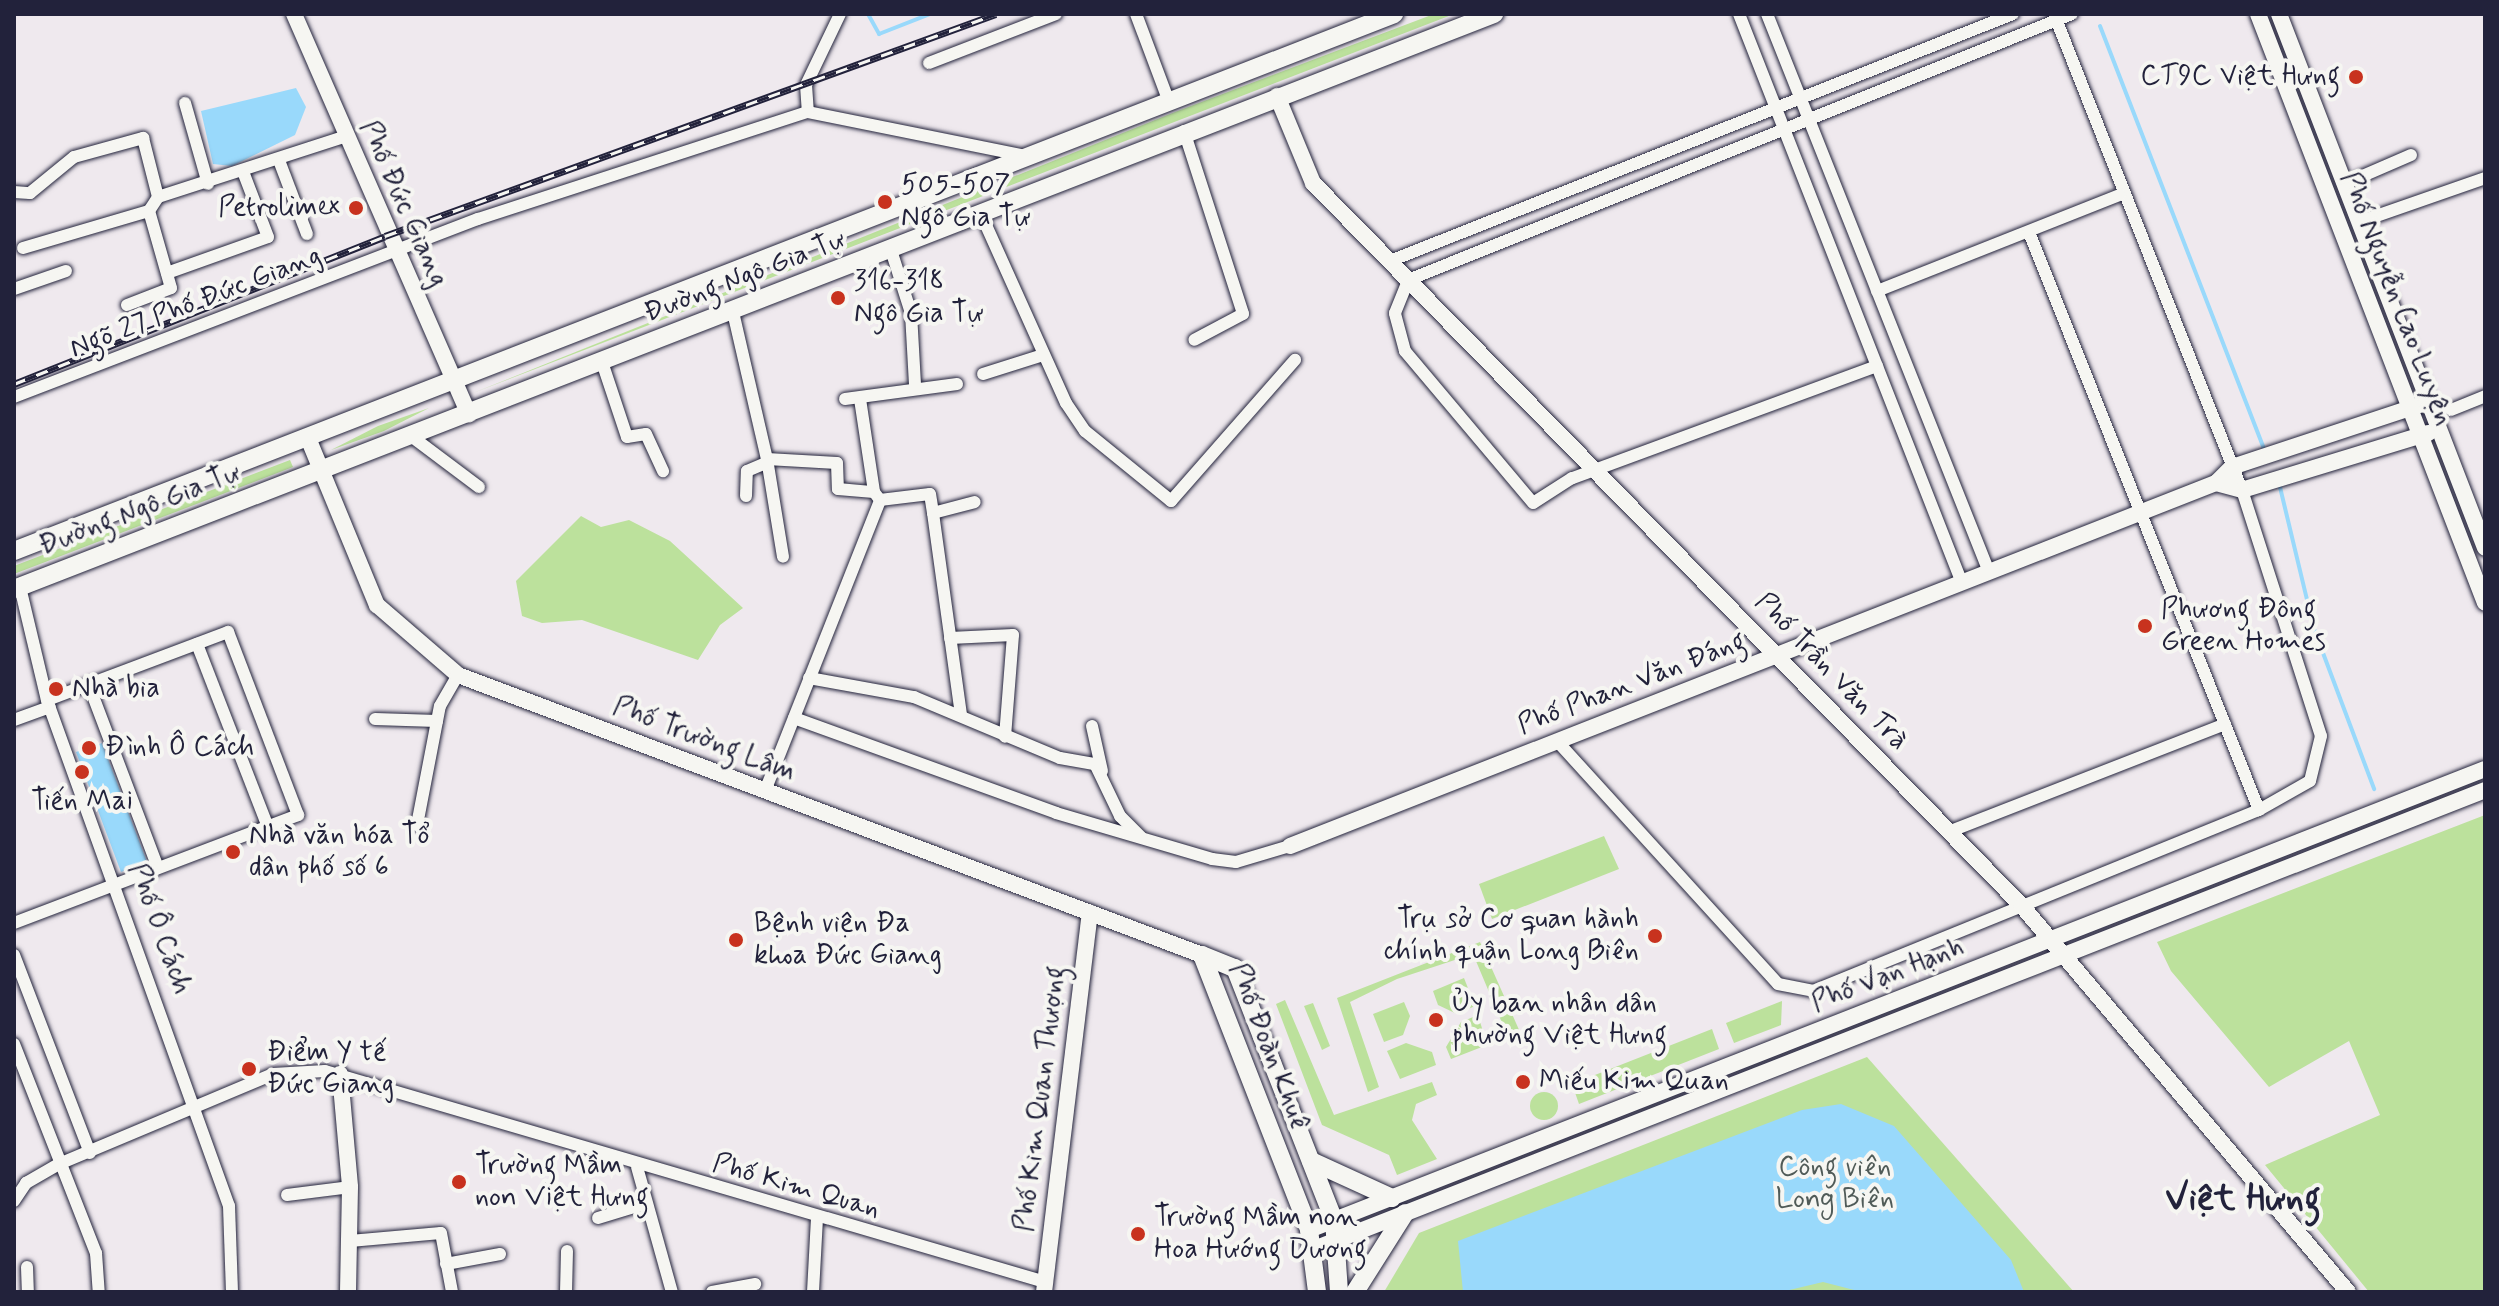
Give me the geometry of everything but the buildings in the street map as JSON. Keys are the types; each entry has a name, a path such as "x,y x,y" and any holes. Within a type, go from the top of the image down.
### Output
{"main road":[{"name":"Đường Ngô Gia Tự","path":"17,588 733,312 1184,131 1494,14"},
{"name":"Đường Ngô Gia Tự","path":"14,551 1389,15"},
{"name":"Phố Đoàn Khuê","path":"1202,955 1235,968 1334,1220 1339,1292"},
{"name":"Phố Đoàn Khuê","path":"1202,955 1309,1230 1314,1249 1317,1292"},
{"path":"1311,1161 1392,1198"},
{"path":"1355,1292 1405,1213"}],"street":[{"name":"Phố Đức Giang","path":"294,14 394,254 469,414"},
{"path":"840,14 806,85 808,112 1026,156"},
{"path":"929,63 1056,14"},
{"path":"1136,14 1168,99"},
{"path":"1739,14 1962,583"},
{"path":"1390,261 2013,14"},
{"path":"1877,366 1598,473 1572,478 1533,503 1405,351 1395,313 1408,280 1786,134 2055,17 2072,14"},
{"name":"Phố Nguyễn Cao Luyện","path":"2258,14 2485,603"},
{"name":"Phố Nguyễn Cao Luyện","path":"2279,14 2485,548"},
{"path":"1557,741 1778,984 1813,991 2259,810 2310,781 2321,736 2242,490 2120,195 2055,17"},
{"path":"1747,34 1768,19 1989,572"},
{"name":"Phố Trần Văn Trà","path":"1277,96 1313,183 1779,654 2067,954 2348,1292"},
{"path":"185,103 208,184"},
{"name":"Ngõ 27 Phố Đức Giang","path":"14,397 394,254 478,219 808,112"},
{"path":"1184,131 1243,317 1194,340"},
{"path":"23,248 149,211 158,197 280,163 344,137"},
{"path":"14,192 30,193 74,157 143,138 158,197"},
{"path":"2344,184 2411,155"},
{"path":"280,163 307,234"},
{"path":"167,273 268,237 244,174"},
{"path":"2359,222 2485,178"},
{"path":"1877,291 2120,195"},
{"path":"127,305 171,288 149,211"},
{"path":"981,214 1043,355 1085,431 1171,501 1295,360"},
{"path":"2029,232 2259,810"},
{"path":"891,250 911,313 915,385"},
{"path":"14,289 66,271"},
{"path":"733,312 768,460 783,557"},
{"path":"983,374 1043,355"},
{"path":"602,362 627,437 646,434 663,471"},
{"path":"845,399 860,399 915,385 957,384"},
{"path":"2216,483 2242,490 2439,429 2451,410 2485,396"},
{"path":"765,791 877,496 860,399"},
{"path":"2429,402 2451,410"},
{"name":"Phố Phan Văn Đáng","path":"1290,846 2216,483 2232,467 2429,402"},
{"path":"411,436 479,487"},
{"name":"Phố Trường Lâm","path":"308,438 377,605 458,675 1202,955"},
{"path":"746,496 749,467 768,460 837,463 838,489 877,496 930,494 961,716"},
{"path":"933,513 975,502"},
{"name":"Phố Ô Cách","path":"17,588 48,704 199,1108 232,1216 232,1292"},
{"path":"14,720 228,632 298,815 14,923"},
{"path":"950,638 1013,635 1005,737"},
{"path":"197,644 268,827"},
{"path":"417,825 437,721 458,675"},
{"path":"809,678 914,697 1005,737 1102,771"},
{"path":"90,688 158,868"},
{"path":"794,718 1144,839 1230,862 1290,846"},
{"path":"375,719 437,721"},
{"path":"1951,831 2225,724"},
{"path":"1092,726 1102,771 1120,816 1144,839"},
{"name":"Phố Vạn Hạnh","path":"1309,1230 2485,769"},
{"name":"Phố Vạn Hạnh","path":"1314,1249 2485,790"},
{"name":"Phố Kim Quan Thượng","path":"1045,1287 1090,913"},
{"path":"14,955 90,1153"},
{"path":"14,1044 96,1253 99,1292"},
{"name":"Phố Kim Quan","path":"14,1201 26,1183 59,1164 199,1108 273,1074 340,1074 637,1167 1045,1287"},
{"path":"340,1074 350,1187 348,1292"},
{"path":"637,1167 667,1291"},
{"path":"287,1195 350,1187"},
{"path":"598,1218 644,1204"},
{"path":"813,1292 817,1218"},
{"path":"350,1241 441,1233 452,1292"},
{"path":"567,1251 568,1292"},
{"path":"446,1264 500,1254"},
{"path":"27,1267 28,1292"},
{"path":"712,1292 755,1284"}],"green space":[{"path":"1434,14 1454,14 473,393 1175,112"},
{"path":"429,408 384,431 331,450 378,426"},
{"path":"290,460 293,467 14,574 14,566"},
{"path":"581,516 601,527 629,520 670,541 743,608 720,625 698,660 582,620 542,623 522,616 516,581"},
{"path":"2485,815 2485,1292 2369,1292 2265,1165 2380,1115 2349,1041 2269,1087 2171,971 2157,942"},
{"path":"1604,836 1619,869 1492,919 1479,884"},
{"path":"1480,942 1520,1032 1508,1037 1473,954 1397,979 1350,1002 1379,1087 1368,1092 1337,998"},
{"path":"1464,978 1475,1006 1457,1014 1438,1005 1433,991"},
{"path":"1285,1000 1334,1115 1432,1082 1437,1095 1416,1104 1412,1120 1437,1159 1397,1175 1389,1155 1322,1125 1276,1004"},
{"path":"1782,1001 1781,1025 1734,1043 1726,1023"},
{"path":"1404,1002 1410,1016 1403,1035 1384,1042 1373,1014"},
{"path":"1313,1003 1330,1046 1322,1050 1304,1006"},
{"path":"1478,1015 1487,1045 1451,1059 1446,1047 1461,1022"},
{"path":"1712,1029 1719,1049 1579,1104 1572,1084"},
{"path":"1406,1043 1432,1052 1436,1065 1400,1079 1387,1051"},
{"name":"Công viên Long Biên","path":"1867,1057 2074,1292 1384,1292 1419,1233"},
{"path":"1544,1092 1554,1096 1558,1106 1554,1116 1544,1120 1534,1116 1530,1106 1534,1096"}],"water":[{"path":"296,88 306,107 295,135 232,166 213,164 201,111"},
{"path":"102,743 147,862 121,872 76,752"},
{"name":"Công viên Long Biên","path":"1841,1104 1894,1126 2011,1260 2024,1292 1862,1292 1823,1282 1781,1292 1463,1292 1458,1241 1802,1110"}],"waterway":[{"path":"868,14 879,34 930,14"},
{"path":"2100,26 2266,453"},
{"path":"2279,483 2314,629 2374,789"}],"railway":[{"path":"14,384 385,236 996,14"}],"place":[{"name":"CT9C Việt Hưng","path":"2356,77"},
{"name":"505-507 Ngô Gia Tự","path":"885,202"},
{"name":"Petrolimex","path":"356,208"},
{"name":"316-318 Ngô Gia Tự","path":"838,298"},
{"name":"Phương Đông Green Homes","path":"2145,626"},
{"name":"Nhà bia","path":"56,689"},
{"name":"Đình Ô Cách","path":"89,748"},
{"name":"Tiến Mai","path":"82,772"},
{"name":"Nhà văn hóa Tổ dân phố số 6","path":"233,852"},
{"name":"Trụ sở Cơ quan hành chính quận Long Biên","path":"1655,936"},
{"name":"Bệnh viện Đa khoa Đức Giang","path":"736,940"},
{"name":"Ủy ban nhân dân phường Việt Hưng","path":"1436,1020"},
{"name":"Điểm Y tế Đức Giang","path":"249,1069"},
{"name":"Miếu Kim Quan","path":"1523,1082"},
{"name":"Trường Mầm non Việt Hưng","path":"459,1182"},
{"name":"Trường Mầm non Hoa Hướng Dương","path":"1138,1234"}],"district":[{"name":"Việt Hưng","path":"2243,1200"}]}
